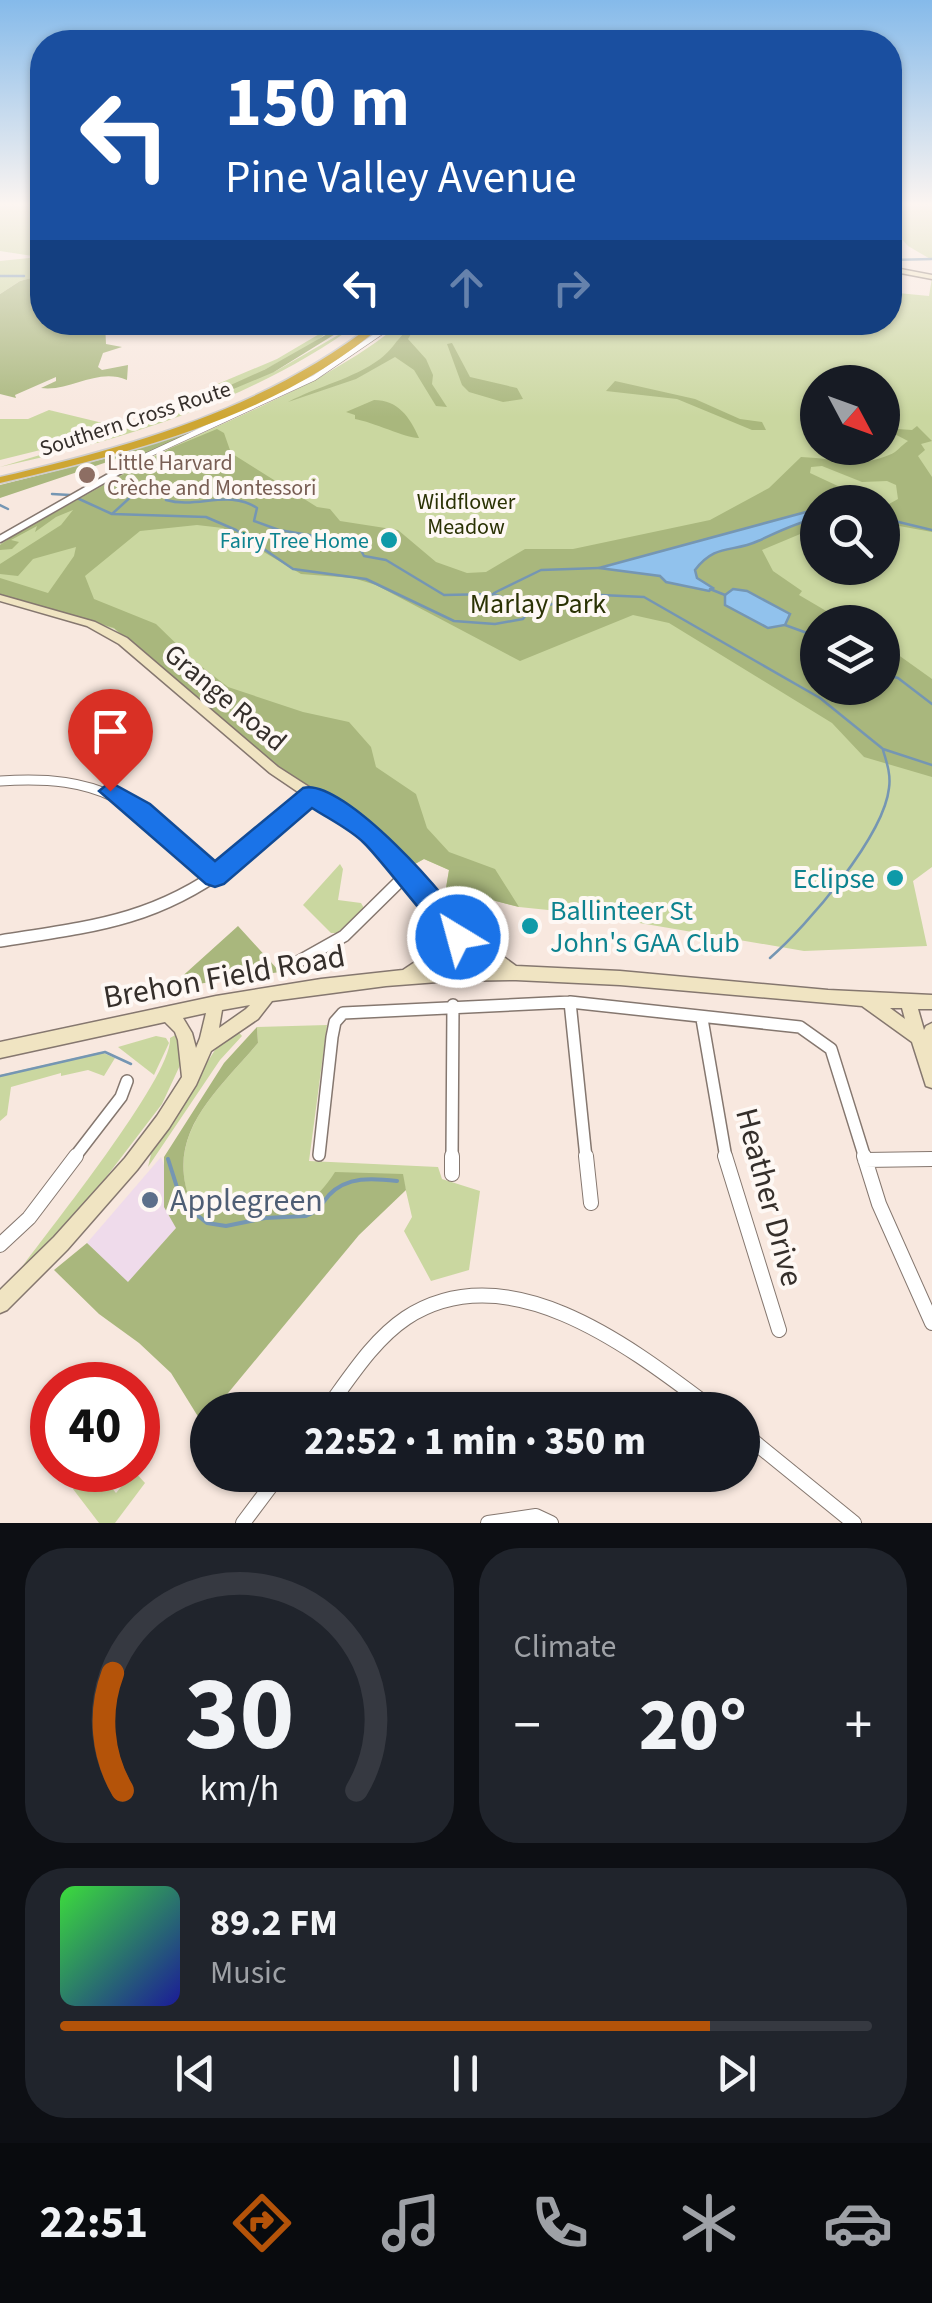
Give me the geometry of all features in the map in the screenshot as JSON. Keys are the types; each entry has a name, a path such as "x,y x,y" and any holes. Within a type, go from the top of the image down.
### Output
{"highway":[{"name":"Southern Cross Route","path":"0,471 94,448 239,397 326,352 349,335"},
{"name":"Southern Cross Route","path":"0,480 108,452 234,408 304,375 363,335"}],"street":[{"path":"0,540 160,449 314,378 377,335"},
{"name":"Grange Road","path":"0,598 75,619 116,636 251,752 371,834 454,928 512,973"},
{"path":"0,780 48,778 102,788 141,811 215,877"},
{"path":"0,941 138,917 176,901 215,877 311,795"},
{"path":"286,968 320,953 344,936 406,875"},
{"path":"454,928 461,946 461,975 608,976 865,1000 932,1002"},
{"path":"403,978 438,955 454,928"},
{"name":"Brehon Field Road","path":"0,1050 216,1003 403,978 461,975"},
{"path":"206,1046 252,1014 266,997"},
{"path":"865,1000 925,1040"},
{"path":"570,1002 591,1203"},
{"path":"319,1155 335,1022 343,1013 453,1004 570,1002 800,1027 831,1049 895,1248 932,1323"},
{"path":"908,1002 925,1040 932,1080"},
{"path":"0,1303 110,1190 161,1123 206,1046 214,1025 216,1003"},
{"path":"452,1174 453,1004"},
{"path":"166,1013 184,1027 189,1038 190,1077"},
{"name":"Heather Drive","path":"702,1019 727,1166 779,1330"},
{"path":"0,1245 29,1218 121,1097 127,1081"},
{"path":"865,1160 932,1159"},
{"path":"340,1392 364,1360 408,1316 454,1295 478,1292 498,1293 571,1317 690,1392"},
{"path":"760,1447 854,1523"},
{"path":"242,1523 266,1492"},
{"path":"488,1523 536,1516 551,1523"}],"shaded area":[{"name":"Applegreen","path":"161,1157 183,1220 128,1283 87,1243"}],"green space":[{"path":"0,275 30,275 30,278 0,294"},
{"path":"30,278 30,335 106,335 106,344 122,347 103,353 98,367 102,370 128,365 127,380 105,376 63,387 41,388 56,381 56,377 15,395 16,398 0,394 0,294"},
{"name":"Marlay Park","path":"932,278 932,867 913,881 927,946 804,951 587,914 519,907 446,888 449,870 424,859 415,864 374,831 260,754 114,629 0,594 0,544 119,474 344,363 385,335 902,335 902,293 929,296"},
{"path":"324,335 264,370 274,372 341,335 277,374 187,413 94,444 0,467 183,412 182,399"},
{"path":"326,335 334,335 274,372 212,398 213,393"},
{"path":"403,335 410,335 408,339 426,359 433,375 432,384 447,407 436,406 414,370 395,357 356,379 288,402 370,366"},
{"path":"452,343 470,377 517,388 523,399 503,402 469,392 462,385 447,344"},
{"path":"615,381 695,399 740,419 762,422 766,430 752,430 677,399 606,391"},
{"path":"374,400 390,403 402,411 419,438 355,419 355,415 346,412"},
{"path":"49,410 111,425 97,436 0,460 0,419 28,419"},
{"path":"218,421 133,459 128,455 0,498 0,485 115,456"},
{"path":"917,426 932,441 921,444 925,450 918,456 932,477 932,532 900,526 900,485 862,482 822,466 811,467 810,473 836,485 800,485 800,514 600,567 661,576 667,582 697,578 694,570 710,556 749,545 800,523 800,534 762,550 773,571 816,605 800,605 800,703 669,623 633,615 520,661 376,585 353,578 301,574 223,528 197,525 140,531 85,576 94,599 156,624 228,687 303,712 349,722 371,747 376,767 416,794 427,828 449,852 495,869 519,907 446,888 449,870 424,859 415,864 374,831 260,754 114,628 0,594 0,578 48,593 76,547 33,559 18,576 0,574 0,564 61,525 73,510 35,532 37,526 11,540 19,542 12,549 0,550 0,545 171,448 217,429 224,433 231,453 317,507 330,509 340,521 398,530 436,562 467,573 486,572 525,549 573,549 710,520 769,488 800,458 800,465 900,465 900,448 908,441 900,437 900,429 912,430","holes":["747,591 789,614 768,628 725,605"]},
{"path":"900,656 932,679 932,777 864,757 832,723 803,705 900,705"},
{"path":"340,864 343,869 338,900 361,903 364,908 337,933 331,933 303,905"},
{"path":"238,926 280,972 177,987 177,981"},
{"path":"327,1025 309,1161 438,1167 442,1179 480,1191 469,1270 431,1281 404,1231 412,1217 402,1174 320,1195 288,1211 240,1206 210,1210 192,1206 185,1181 184,1157 189,1136 211,1097 258,1043 257,1027"},
{"path":"257,1027 258,1043 211,1097 189,1136 184,1157 185,1180 192,1205 293,1207 313,1198 335,1172 403,1174 406,1190 359,1235 229,1392 190,1392 190,1404 160,1362 99,1314 54,1270 87,1243 128,1282 176,1228 164,1207 164,1157 224,1063"},
{"path":"236,1029 242,1036 220,1060 148,1167 152,1150 215,1050"},
{"path":"179,1033 182,1061 162,1104 81,1210 0,1291 108,1152 152,1084 166,1057 170,1038"},
{"path":"156,1036 169,1043 154,1075 118,1047"},
{"path":"101,1052 115,1058 104,1076 88,1070 61,1073 11,1087 7,1115 0,1121 0,1075"},
{"path":"75,1492 138,1492 115,1523 99,1523"}],"water":[{"path":"800,514 800,523 703,561 695,570 697,578 713,588 709,591 666,582 660,576 599,568"},
{"path":"733,589 747,591 790,614 785,625 768,628 725,605 725,595"}],"waterway":[{"path":"0,276 24,276"},
{"path":"77,498 112,514 135,493 162,485 170,490 166,500 235,500 257,508 254,521 279,530 357,543 364,556 386,560 444,595 493,594 532,608 601,595 644,597 820,698 883,749 932,765"},
{"path":"52,494 70,495"},
{"path":"0,505 8,509"},
{"path":"113,514 206,517 236,530 293,569 366,579 454,621 495,624 523,619 531,608"},
{"path":"900,522 932,530"},
{"path":"494,593 541,570 599,568"},
{"path":"710,589 725,595"},
{"path":"785,625 800,630"},
{"path":"900,680 932,704"},
{"path":"770,958 823,903 874,830 889,788 883,750"},
{"path":"0,1076 105,1052 131,1064"},
{"path":"168,1159 182,1203 207,1223 226,1226 265,1218 306,1216 336,1189 352,1181 397,1181"}],"place":[{"name":"Little Harvard Crèche and Montessori","path":"87,475"},
{"name":"Fairy Tree Home","path":"389,540"},
{"name":"Eclipse","path":"895,878"},
{"name":"Ballinteer St John's GAA Club","path":"530,926"},
{"name":"Applegreen","path":"150,1200"}],"route":[{"path":"110,791 141,811 215,877 311,795 371,834 440,910 458,937"}],"park label":[{"name":"Wildflower Meadow","path":"466,514"}]}
